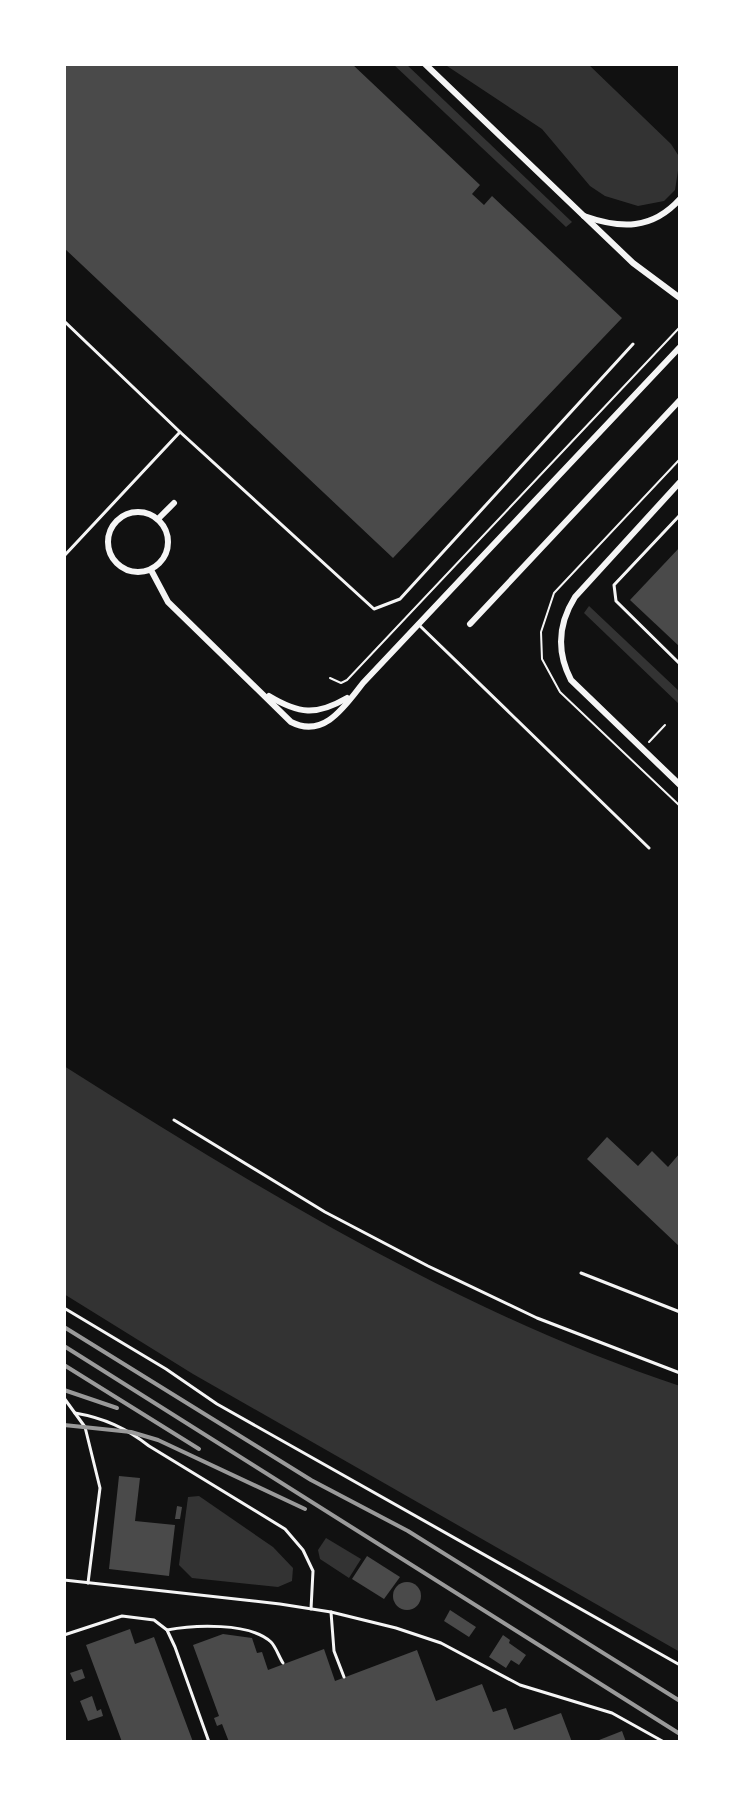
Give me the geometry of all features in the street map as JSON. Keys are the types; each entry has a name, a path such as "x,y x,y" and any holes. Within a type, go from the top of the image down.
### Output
{"street":[{"path":"425,64 633,263 680,298"},
{"path":"581,214 609,224 648,223 671,209 680,199"},
{"path":"151,570 168,602 291,722 307,727 321,725 333,719 418,624 680,347"},
{"path":"470,624 680,400"},
{"path":"680,482 575,597 565,612 560,641 571,680 680,785"},
{"path":"158,519 174,503"},
{"path":"144,512 158,519 167,534 168,548 162,560 151,570 134,572 119,566 109,549 108,535 119,518 144,512"},
{"path":"259,690 295,710 308,711 325,710 354,695"}],"lane":[{"path":"64,321 374,609 400,599 633,344"},
{"path":"64,556 180,432"},
{"path":"680,515 614,585 616,601 680,664"},
{"path":"418,624 649,848"},
{"path":"174,1120 325,1212 428,1266 537,1318 680,1373"},
{"path":"581,1273 680,1312"},
{"path":"64,1308 166,1369 217,1404 680,1665"},
{"path":"64,1398 85,1427 100,1488 88,1583"},
{"path":"75,1413 100,1418 131,1432 285,1529 303,1550 313,1571 311,1609"},
{"path":"64,1580 331,1612 441,1643 520,1685 612,1713 664,1742"},
{"path":"331,1612 334,1651 344,1677"},
{"path":"64,1635 122,1616 154,1620 167,1630 209,1742"},
{"path":"167,1630 194,1625 254,1631 272,1642 283,1663"}],"path":[{"path":"330,678 341,683 347,680 680,327"},
{"path":"680,459 554,593 541,632 542,659 560,692 680,806"},
{"path":"647,744 665,725"},
{"path":"631,760 638,753"}],"shaded area":[{"path":"393,64 406,64 572,222 566,227"},
{"path":"444,64 588,64 671,144 680,158 675,190 664,201 638,206 605,196 590,186 542,129"},
{"path":"589,606 680,692 680,705 584,613"},
{"path":"64,1066 287,1202 440,1285 598,1356 680,1386 680,1652 193,1374 64,1294"},
{"path":"199,1496 273,1547 293,1568 292,1581 278,1587 192,1578 179,1565 188,1497"},
{"path":"326,1538 361,1559 349,1578 320,1559 318,1550"}],"building":[{"path":"64,64 352,64 480,185 472,194 484,205 492,196 622,318 393,558 64,248"},
{"path":"680,547 680,647 630,600"},
{"path":"607,1137 638,1166 652,1151 668,1167 680,1153 680,1247 587,1159"},
{"path":"119,1476 140,1478 135,1521 175,1525 169,1576 109,1569"},
{"path":"177,1506 182,1507 180,1519 175,1519"},
{"path":"367,1556 400,1577 384,1599 352,1579"},
{"path":"407,1582 417,1586 421,1596 417,1606 407,1610 397,1606 393,1596 397,1586"},
{"path":"450,1610 476,1627 469,1637 444,1621"},
{"path":"130,1629 135,1644 154,1637 193,1742 122,1742 86,1645"},
{"path":"223,1634 252,1638 257,1653 262,1652 268,1670 324,1649 335,1681 417,1650 436,1701 482,1684 493,1712 506,1708 514,1730 561,1713 572,1742 229,1742 222,1724 217,1726 214,1718 219,1716 193,1645"},
{"path":"503,1635 526,1655 519,1665 511,1660 506,1668 489,1657"},
{"path":"82,1669 85,1678 74,1682 70,1673"},
{"path":"92,1696 97,1711 101,1709 103,1716 88,1721 80,1701"},
{"path":"622,1731 626,1742 594,1742"}],"railway":[{"path":"64,1327 311,1480 408,1531 680,1701"},
{"path":"64,1346 680,1734"},
{"path":"64,1365 199,1449"},
{"path":"64,1390 117,1408"},
{"path":"64,1425 131,1432 158,1440 305,1509"}]}
